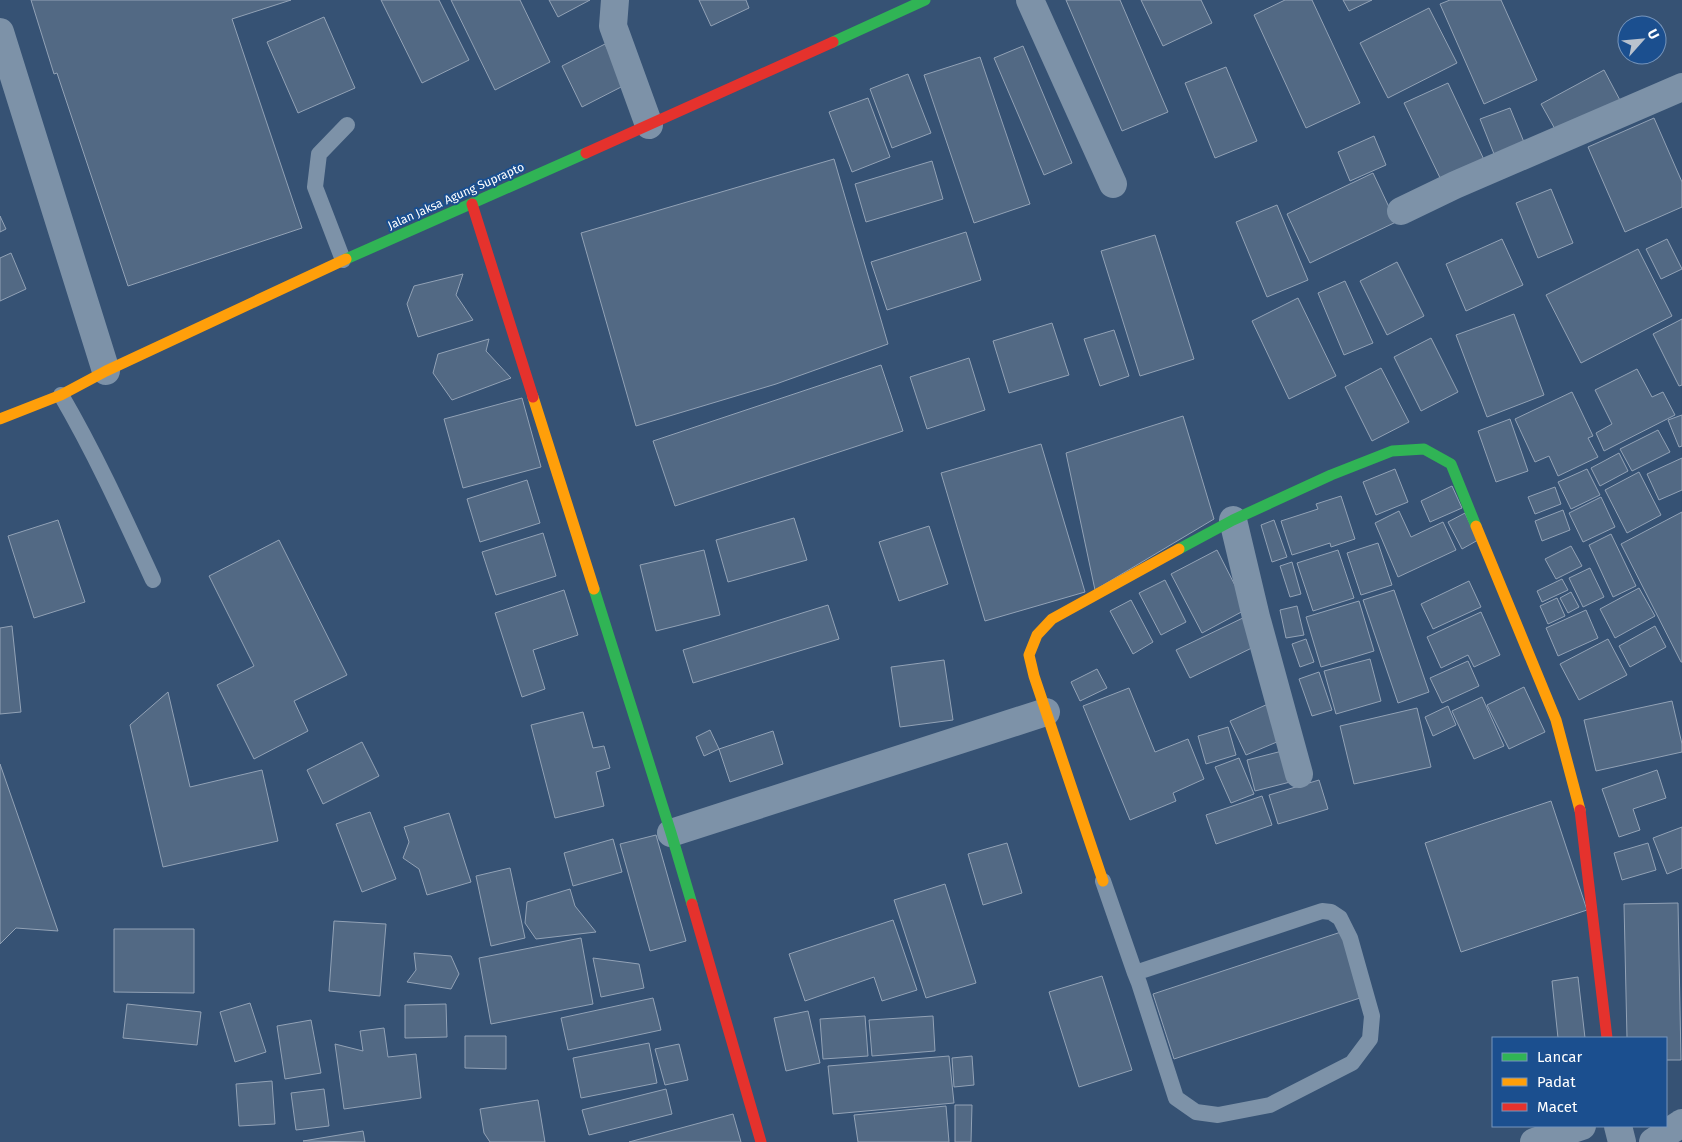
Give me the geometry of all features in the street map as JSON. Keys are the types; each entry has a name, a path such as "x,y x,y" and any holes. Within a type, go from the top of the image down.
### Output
{"street":[{"path":"615,0 613,26 649,125"},
{"name":"Jalan Jaksa Agung Suprapto","path":"0,419 61,395 106,371 343,260 649,125 924,0"},
{"path":"1030,0 1113,184"},
{"path":"0,32 106,371"},
{"path":"1401,211 1455,185 1682,87"},
{"path":"472,204 671,833 762,1142"},
{"path":"1103,881 1034,676 1029,655 1037,635 1052,619 1233,520 1330,476 1392,452 1424,449 1451,464 1556,720 1580,812 1607,1037"},
{"path":"1233,520 1256,617 1299,774"},
{"path":"671,833 1046,712"},
{"path":"1667,1114 1682,1114"},
{"path":"1653,1142 1682,1123"},
{"path":"1534,1142 1579,1127"},
{"path":"1618,1127 1622,1142"}],"lane":[{"path":"343,260 314,186 319,154 346,125"},
{"path":"61,395 112,492 153,580"},
{"path":"1103,881 1176,1098 1196,1112 1218,1115 1270,1105 1352,1062 1370,1039 1372,1016 1350,938 1340,918 1331,912 1322,911 1135,973"}],"building":[{"path":"31,0 291,0 232,19 302,228 128,286 57,73 54,74"},
{"path":"381,0 439,0 469,60 422,83"},
{"path":"451,0 520,0 550,62 495,90"},
{"path":"549,0 590,0 558,17"},
{"path":"699,0 746,0 749,8 711,26"},
{"path":"1066,0 1120,0 1168,112 1122,131"},
{"path":"1141,0 1201,0 1212,23 1163,46"},
{"path":"1285,0 1312,0 1360,103 1306,128 1254,15"},
{"path":"1343,0 1372,0 1349,11"},
{"path":"1450,0 1501,0 1537,80 1484,104 1440,4"},
{"path":"1429,8 1457,63 1388,98 1360,43"},
{"path":"324,17 355,88 298,113 267,42"},
{"path":"605,44 625,85 582,107 562,66"},
{"path":"1023,46 1072,163 1044,175 994,58"},
{"path":"980,57 1030,204 974,223 924,75"},
{"path":"1226,67 1257,141 1215,158 1185,83"},
{"path":"1604,70 1622,104 1560,138 1541,104"},
{"path":"908,74 931,133 892,148 870,89"},
{"path":"1448,83 1486,164 1443,184 1404,103"},
{"path":"868,98 890,157 852,172 829,112"},
{"path":"1510,108 1528,152 1498,164 1480,119"},
{"path":"1654,118 1682,182 1682,207 1625,232 1588,147"},
{"path":"1374,136 1386,165 1350,181 1338,152"},
{"path":"834,159 888,344 776,384 636,426 581,233"},
{"path":"932,161 943,199 866,222 855,184"},
{"path":"1373,173 1396,222 1310,263 1287,214"},
{"path":"1551,189 1573,243 1538,258 1516,203"},
{"path":"1277,205 1308,280 1267,297 1236,222"},
{"path":"0,216 6,229 0,232"},
{"path":"966,232 981,280 887,310 871,262"},
{"path":"1155,235 1194,359 1140,376 1101,251"},
{"path":"1502,239 1523,285 1466,311 1446,264"},
{"path":"1667,239 1682,269 1661,279 1646,249"},
{"path":"1638,249 1672,316 1581,363 1546,295"},
{"path":"11,253 26,289 0,301 0,258"},
{"path":"1397,262 1424,316 1387,335 1360,281"},
{"path":"463,274 456,295 473,320 418,337 407,304 414,286"},
{"path":"1345,281 1373,343 1344,355 1318,293"},
{"path":"1298,298 1336,376 1289,399 1252,321"},
{"path":"1514,314 1544,395 1487,417 1456,335"},
{"path":"1682,319 1682,385 1679,386 1653,334"},
{"path":"1052,323 1069,375 1009,393 993,341"},
{"path":"1114,330 1129,376 1100,386 1084,339"},
{"path":"1431,338 1458,392 1421,411 1394,357"},
{"path":"489,339 486,351 511,378 452,400 433,373 438,354"},
{"path":"969,358 985,410 927,429 910,377"},
{"path":"881,365 903,431 675,506 653,441"},
{"path":"1381,368 1409,422 1372,441 1345,387"},
{"path":"1637,369 1652,397 1663,392 1675,415 1604,451 1596,433 1612,424 1595,390"},
{"path":"1572,392 1593,436 1588,438 1598,457 1558,476 1549,456 1535,462 1515,419"},
{"path":"522,398 541,467 463,488 444,419"},
{"path":"1682,415 1682,446 1679,447 1668,420"},
{"path":"1183,416 1214,519 1095,590 1066,453"},
{"path":"1510,419 1528,471 1496,482 1478,431"},
{"path":"1658,430 1670,452 1632,471 1620,449"},
{"path":"1041,444 1085,592 985,621 941,473"},
{"path":"1619,453 1628,471 1600,486 1591,468"},
{"path":"1682,458 1682,490 1659,500 1647,474"},
{"path":"1395,469 1408,502 1376,515 1363,482"},
{"path":"1587,469 1600,495 1571,509 1558,482"},
{"path":"1639,472 1661,515 1627,533 1605,490"},
{"path":"527,480 540,523 480,542 467,499"},
{"path":"1452,486 1462,508 1430,522 1421,501"},
{"path":"1555,487 1561,504 1535,514 1528,497"},
{"path":"1341,496 1355,539 1331,547 1330,543 1292,555 1281,521 1318,509 1316,504"},
{"path":"1601,497 1615,527 1583,542 1569,513"},
{"path":"1563,510 1570,530 1542,541 1535,521"},
{"path":"1399,511 1411,537 1443,522 1456,550 1398,577 1375,523"},
{"path":"1682,512 1682,662 1681,662 1621,544"},
{"path":"1465,513 1478,540 1462,549 1448,522"},
{"path":"794,518 807,560 728,582 716,540"},
{"path":"58,520 85,602 34,618 8,536"},
{"path":"1274,520 1287,557 1272,562 1261,525"},
{"path":"929,526 948,584 899,601 879,542"},
{"path":"543,533 556,576 496,595 482,552"},
{"path":"1611,534 1636,586 1613,597 1589,545"},
{"path":"279,540 347,675 294,701 308,731 254,759 217,685 254,666 209,576"},
{"path":"1378,543 1392,585 1361,595 1347,553"},
{"path":"1571,546 1582,566 1556,579 1545,559"},
{"path":"704,550 720,615 656,631 640,565"},
{"path":"1217,550 1247,609 1202,633 1171,574"},
{"path":"1338,550 1354,598 1313,611 1297,563"},
{"path":"1292,562 1301,594 1290,597 1280,566"},
{"path":"1590,568 1604,597 1583,607 1569,578"},
{"path":"1562,579 1568,590 1542,602 1537,591"},
{"path":"1165,580 1186,622 1161,635 1139,593"},
{"path":"1469,581 1481,607 1433,629 1421,604"},
{"path":"1639,588 1655,616 1615,638 1600,609"},
{"path":"564,590 578,635 533,650 545,689 522,697 495,613"},
{"path":"1394,590 1429,692 1398,703 1363,600"},
{"path":"1571,592 1579,607 1568,613 1560,598"},
{"path":"1557,598 1565,616 1548,624 1540,606"},
{"path":"1131,600 1153,642 1133,654 1110,611"},
{"path":"1359,601 1374,651 1321,667 1306,617"},
{"path":"828,605 839,639 693,683 683,650"},
{"path":"1297,606 1304,635 1286,638 1280,610"},
{"path":"1586,610 1598,638 1558,656 1546,628"},
{"path":"1481,612 1500,655 1474,667 1468,655 1441,668 1427,637"},
{"path":"1247,616 1260,644 1190,678 1176,650"},
{"path":"12,626 21,712 0,714 0,628"},
{"path":"1655,626 1666,647 1630,667 1619,646"},
{"path":"1306,639 1314,662 1300,667 1292,644"},
{"path":"1608,639 1627,675 1579,700 1560,664"},
{"path":"1370,659 1381,701 1336,714 1324,671"},
{"path":"944,660 953,720 900,727 891,667"},
{"path":"1468,661 1479,686 1442,703 1430,678"},
{"path":"1097,669 1107,688 1080,701 1071,682"},
{"path":"1319,672 1332,710 1312,716 1299,679"},
{"path":"1524,687 1545,732 1509,749 1487,705"},
{"path":"1129,688 1155,752 1188,739 1204,779 1173,793 1176,801 1130,820 1083,706"},
{"path":"168,692 190,787 262,770 278,841 163,867 130,725"},
{"path":"1482,697 1504,746 1474,759 1452,711"},
{"path":"1672,701 1682,744 1682,752 1596,771 1584,720"},
{"path":"1268,704 1284,739 1246,755 1230,721"},
{"path":"1448,706 1456,725 1433,736 1425,717"},
{"path":"1417,708 1431,767 1354,784 1340,726"},
{"path":"583,712 593,748 604,746 610,768 596,772 604,806 555,818 531,725"},
{"path":"1228,727 1236,755 1206,764 1198,736"},
{"path":"710,730 719,749 704,756 696,737"},
{"path":"773,731 783,764 730,782 719,749"},
{"path":"362,742 379,776 323,804 307,770"},
{"path":"1290,749 1298,780 1255,791 1247,760"},
{"path":"1239,758 1254,794 1231,803 1215,767"},
{"path":"0,764 58,931 16,928 0,944"},
{"path":"1657,770 1666,798 1633,809 1640,830 1619,837 1602,789"},
{"path":"1319,780 1328,809 1278,824 1269,795"},
{"path":"1262,796 1272,825 1216,844 1206,815"},
{"path":"1551,801 1587,910 1461,952 1425,843"},
{"path":"370,812 396,879 362,892 336,824"},
{"path":"449,813 471,882 427,895 419,869 403,858 409,842 404,827"},
{"path":"1682,827 1682,868 1667,874 1653,838"},
{"path":"656,835 686,941 650,951 620,844"},
{"path":"613,839 622,872 573,886 564,853"},
{"path":"1007,843 1022,893 983,905 968,854"},
{"path":"1648,843 1656,870 1622,880 1614,853"},
{"path":"510,868 525,938 491,946 476,876"},
{"path":"945,884 976,983 926,998 894,900"},
{"path":"570,889 575,906 596,932 536,939 525,923 527,902"},
{"path":"1678,903 1681,1060 1667,1060 1667,1037 1627,1037 1624,904"},
{"path":"893,920 917,990 882,1001 874,977 805,1001 789,954"},
{"path":"334,921 386,924 380,996 329,991"},
{"path":"114,929 194,929 194,993 114,992"},
{"path":"1341,932 1363,997 1174,1059 1153,994"},
{"path":"581,938 593,1004 491,1024 479,958"},
{"path":"414,953 451,956 459,974 451,989 407,982 416,970"},
{"path":"593,958 639,964 644,988 601,997"},
{"path":"1102,976 1132,1070 1079,1087 1049,992"},
{"path":"1578,977 1585,1037 1558,1037 1552,981"},
{"path":"653,998 661,1030 568,1050 561,1018"},
{"path":"250,1003 266,1052 235,1062 220,1012"},
{"path":"127,1004 201,1012 197,1045 123,1038"},
{"path":"446,1004 447,1037 405,1038 405,1005"},
{"path":"808,1011 820,1063 786,1071 774,1018"},
{"path":"865,1016 868,1056 823,1059 820,1019"},
{"path":"933,1016 935,1051 872,1056 869,1020"},
{"path":"311,1020 321,1073 285,1079 277,1026"},
{"path":"384,1028 388,1057 416,1054 421,1098 344,1109 335,1044 363,1051 360,1031"},
{"path":"465,1036 506,1036 506,1069 465,1068"},
{"path":"649,1043 657,1083 581,1098 573,1058"},
{"path":"679,1044 688,1080 665,1085 655,1049"},
{"path":"949,1056 954,1103 833,1114 828,1066"},
{"path":"972,1056 974,1085 954,1087 952,1058"},
{"path":"272,1081 275,1124 239,1126 236,1084"},
{"path":"324,1089 329,1126 296,1130 291,1093"},
{"path":"666,1089 672,1114 589,1135 582,1110"},
{"path":"538,1100 545,1142 490,1142 484,1133 480,1109"},
{"path":"955,1105 972,1105 971,1142 955,1142"},
{"path":"946,1106 949,1142 858,1142 854,1115"},
{"path":"733,1114 741,1142 629,1142"},
{"path":"363,1131 365,1142 303,1141"}],"traffic: fast":[{"path":"833,42 925,0"},
{"path":"346,259 586,153"},
{"path":"1179,549 1233,520 1331,475 1392,451 1424,449 1451,464 1476,526"},
{"path":"594,589 692,904"}],"traffic: slow":[{"path":"0,419 61,395 106,371 346,259"},
{"path":"533,397 594,589"},
{"path":"1476,526 1556,720 1580,810"},
{"path":"1103,881 1034,676 1029,655 1037,635 1052,619 1179,549"}],"traffic: jam":[{"path":"586,153 833,42"},
{"path":"472,204 533,397"},
{"path":"1580,810 1607,1037"},
{"path":"692,904 761,1142"}]}
